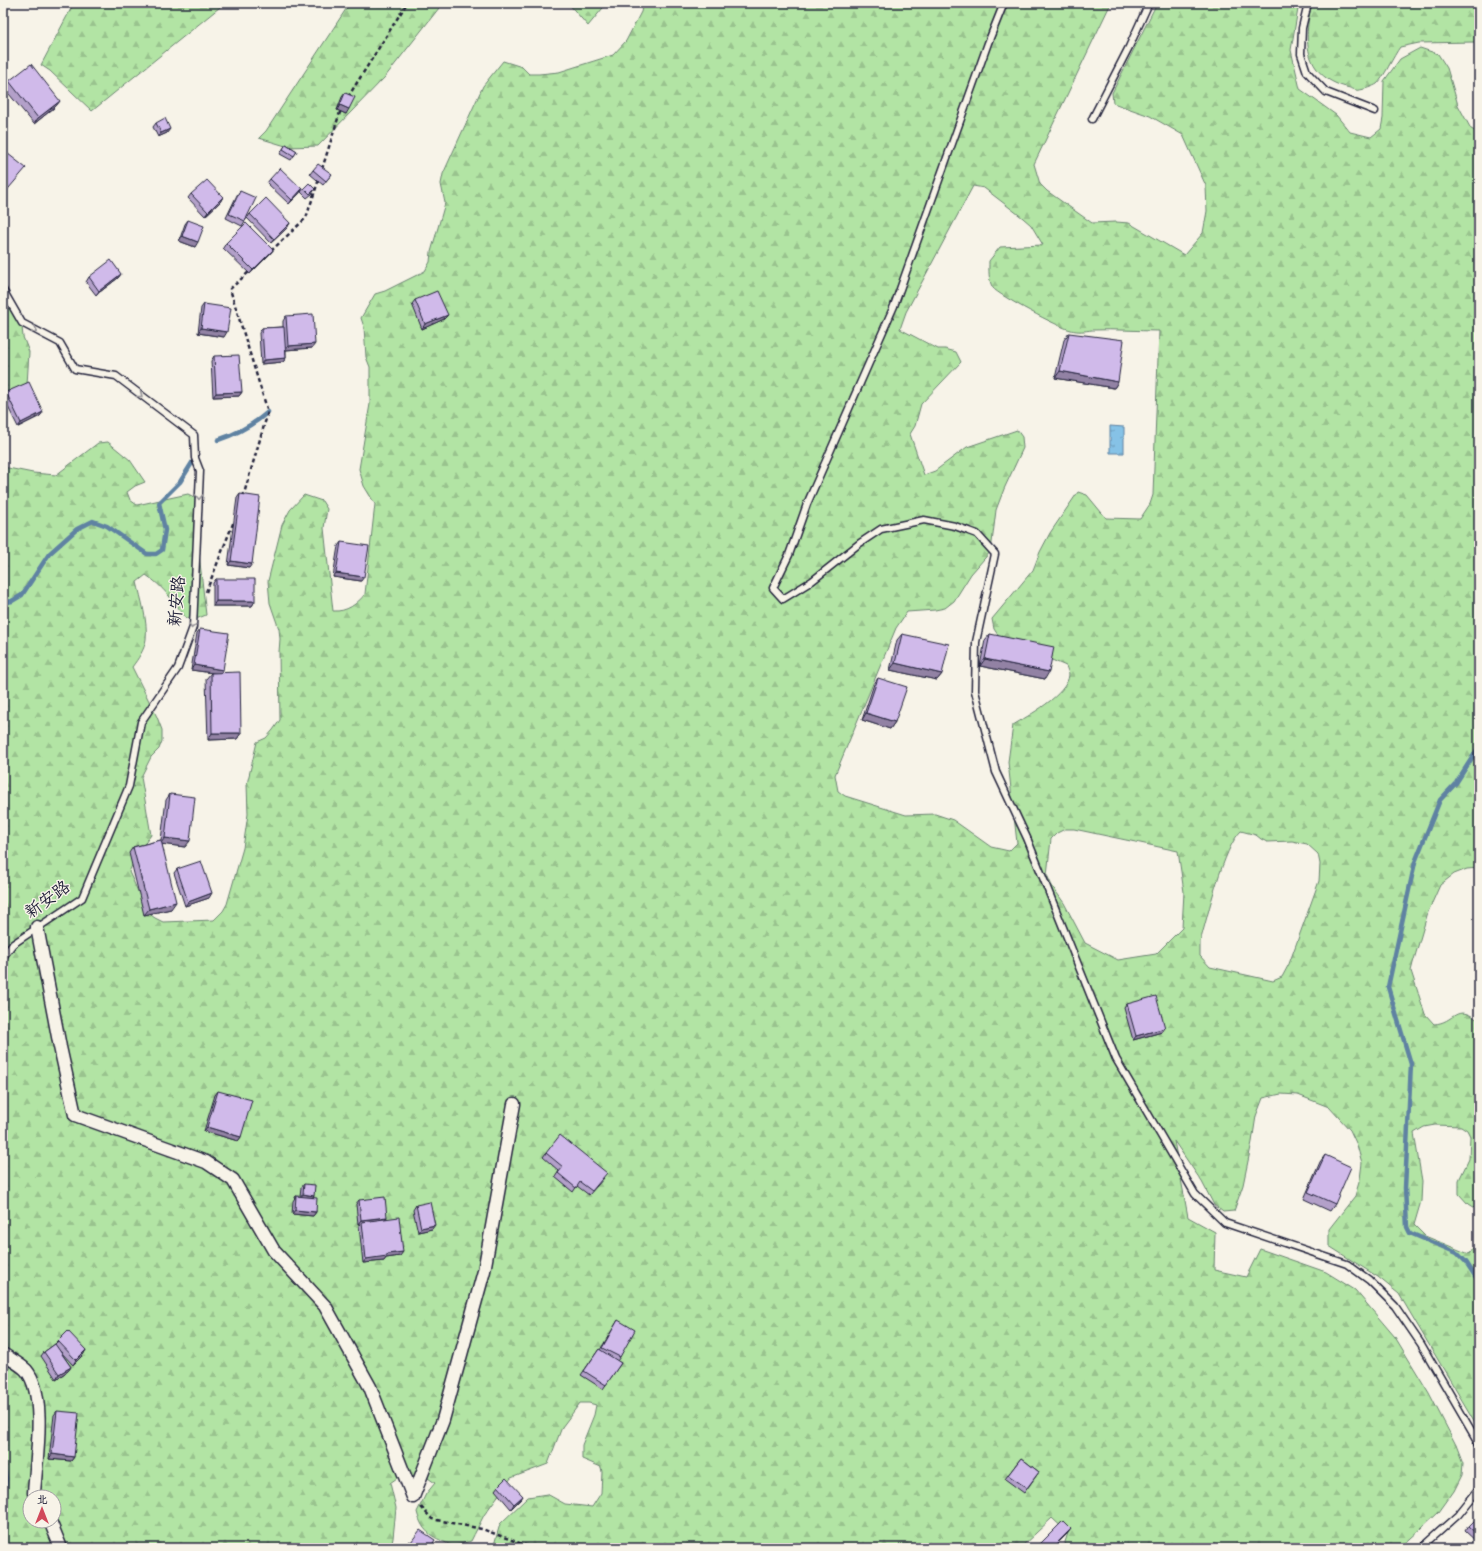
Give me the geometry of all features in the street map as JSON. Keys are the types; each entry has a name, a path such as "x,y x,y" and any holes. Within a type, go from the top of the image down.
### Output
{"street":[{"path":"37,927 60,1047 75,1115 206,1162 233,1180 274,1251 325,1306 370,1387 413,1497"},
{"path":"413,1497 443,1420 484,1271 514,1104"},
{"path":"3,1354 26,1370 36,1390 39,1417 34,1489"},
{"path":"53,1529 61,1548"}],"lane":[{"path":"1004,3 988,43 894,306 807,504 789,555 773,588 783,599 812,581 860,543 881,530 924,520 955,526 978,534 994,554 976,642 975,691 996,772 1027,838 1116,1059 1195,1194 1225,1223 1346,1264 1369,1280 1395,1306 1421,1344 1479,1444"},
{"path":"1092,119 1129,47 1149,3"},
{"path":"1308,3 1302,28 1301,54 1307,72 1326,92 1376,111"},
{"name":"新安路","path":"3,290 22,323 60,344 75,369 116,376 194,435 195,458 200,471 193,628 178,668 141,722 128,786 82,898 13,944 3,957"},
{"path":"1421,1548 1458,1515 1479,1489"}],"path":[{"path":"346,100 407,3"},
{"path":"268,254 306,218 342,107"},
{"path":"242,500 268,412 230,289 251,269"},
{"path":"204,599 237,514"},
{"path":"413,1497 432,1519 482,1529 533,1548"}],"green space":[{"path":"74,3 225,3 92,111 50,71 41,65"},
{"path":"350,3 445,3 439,8 385,77 318,146 289,147 259,138 266,131"},
{"path":"568,3 607,3 588,26"},
{"path":"643,3 1111,3 1034,164 1040,184 1047,191 1092,223 1129,223 1184,255 1203,233 1207,211 1206,186 1183,135 1150,116 1113,103 1112,93 1157,3 1299,3 1291,50 1300,89 1336,115 1350,132 1371,137 1381,129 1383,118 1384,81 1400,59 1420,48 1438,54 1447,68 1458,105 1471,129 1479,133 1479,868 1467,869 1454,874 1440,885 1428,912 1411,971 1425,1014 1434,1024 1441,1023 1460,1013 1465,1013 1479,1021 1479,1211 1468,1204 1459,1194 1459,1180 1469,1159 1470,1136 1467,1130 1461,1126 1435,1125 1424,1127 1414,1133 1422,1181 1421,1201 1414,1225 1425,1236 1469,1254 1479,1242 1479,1429 1399,1294 1378,1277 1329,1246 1329,1229 1355,1196 1360,1179 1362,1163 1357,1145 1350,1130 1329,1107 1298,1095 1281,1094 1263,1098 1256,1116 1243,1185 1234,1211 1223,1212 1214,1205 1202,1182 1174,1141 1188,1217 1215,1232 1214,1270 1246,1277 1260,1249 1326,1272 1355,1290 1395,1337 1429,1393 1456,1445 1463,1463 1462,1475 1454,1491 1439,1512 1400,1548 1066,1548 1065,1542 1068,1533 1052,1518 1020,1548 501,1548 494,1545 500,1524 528,1497 547,1494 565,1504 592,1507 601,1493 601,1467 582,1459 582,1445 594,1415 596,1405 580,1403 562,1427 548,1464 511,1478 484,1515 471,1541 453,1546 430,1534 422,1526 419,1520 417,1512 426,1494 435,1483 425,1476 397,1478 390,1483 396,1508 391,1548 3,1548 3,467 33,473 56,475 98,443 108,442 130,460 145,482 135,486 127,492 130,500 137,505 188,494 196,498 195,519 206,615 196,619 186,618 168,595 152,579 146,575 137,582 145,618 146,639 143,650 132,667 157,717 162,730 162,741 159,749 151,757 141,777 151,835 137,854 129,872 148,913 155,918 163,922 214,920 223,911 227,904 243,848 248,814 247,784 257,742 266,738 280,720 280,639 279,629 270,603 268,581 282,525 290,510 304,495 322,501 327,509 324,528 333,611 351,607 365,594 375,504 364,486 359,469 370,404 370,367 366,357 364,327 361,318 375,294 385,291 425,271 430,262 431,252 445,203 441,184 443,174 483,86 503,61 522,67 529,74 559,72 613,55 626,41 641,12","holes":["973,186 984,188 1023,218 1031,225 1043,245 1000,247 989,261 990,282 997,292 1043,318 1071,330 1159,331 1153,495 1150,504 1140,519 1106,518 1087,495 1078,492 1050,533 1033,570 992,619 994,629 1000,638 1066,666 1069,675 1067,683 1062,690 1046,704 1013,725 1008,762 1017,843 1009,851 991,847 953,820 935,814 906,815 845,796 838,791 835,775 896,628 907,612 945,608 954,601 971,574 991,551 996,510 1023,448 1022,437 1017,430 967,447 935,471 924,475 910,434 915,426 921,404 961,362 956,352 938,349 900,329 906,312","1065,829 1074,829 1178,851 1184,892 1182,928 1156,954 1118,960 1085,943 1047,875 1051,839 1057,833","1241,831 1256,835 1267,842 1292,841 1307,844 1318,854 1320,864 1319,881 1289,964 1282,977 1273,981 1210,967 1200,956 1200,942 1222,866 1234,840"]},
{"path":"1312,3 1479,3 1479,50 1474,42 1419,43 1400,47 1377,84 1371,87 1355,90 1335,83 1324,76 1316,67 1310,56 1307,31"},
{"path":"3,285 22,327 23,337 29,352 27,385 17,391 3,405"}],"water":[{"path":"1110,426 1124,427 1124,453 1110,453"}],"building":[{"path":"3,57 6,59 3,65"},
{"path":"31,64 60,101 38,118 9,81"},
{"path":"345,93 355,97 349,109 340,105"},
{"path":"165,118 170,129 161,133 156,123"},
{"path":"286,144 297,151 294,156 283,149"},
{"path":"3,150 26,168 3,195"},
{"path":"318,164 332,174 326,181 313,170"},
{"path":"280,168 302,189 292,200 270,179"},
{"path":"207,180 223,197 208,212 191,194"},
{"path":"309,183 315,189 310,194 304,188"},
{"path":"240,191 256,198 245,221 229,214"},
{"path":"266,198 290,223 274,239 250,214"},
{"path":"188,220 204,226 198,242 182,236"},
{"path":"246,223 273,250 253,270 226,243"},
{"path":"111,260 121,274 99,291 89,277"},
{"path":"437,291 448,315 425,324 415,300"},
{"path":"204,304 231,308 227,332 201,328"},
{"path":"313,314 315,344 288,346 286,316"},
{"path":"284,327 286,358 264,360 262,328"},
{"path":"1069,333 1124,340 1118,382 1060,371"},
{"path":"239,355 242,392 216,393 214,356"},
{"path":"29,382 43,412 21,423 6,392"},
{"path":"240,494 260,497 252,564 231,561"},
{"path":"341,542 369,546 364,577 336,573"},
{"path":"216,579 255,579 255,601 216,601"},
{"path":"200,629 229,633 223,670 194,665"},
{"path":"902,634 949,644 942,674 895,663"},
{"path":"990,634 1054,647 1049,672 985,659"},
{"path":"240,672 241,733 212,733 211,673"},
{"path":"878,678 907,687 895,722 866,713"},
{"path":"170,794 195,797 190,841 165,838"},
{"path":"161,840 176,902 149,909 133,847"},
{"path":"201,861 212,893 188,902 177,869"},
{"path":"1156,996 1165,1028 1136,1036 1127,1004"},
{"path":"218,1091 252,1100 241,1137 207,1127"},
{"path":"560,1135 607,1173 592,1191 580,1182 576,1188 558,1173 563,1167 546,1153"},
{"path":"1325,1155 1351,1167 1335,1204 1308,1192"},
{"path":"304,1184 315,1185 314,1196 303,1194"},
{"path":"296,1196 317,1198 316,1212 295,1210"},
{"path":"385,1197 387,1217 361,1220 359,1200"},
{"path":"430,1202 435,1225 421,1228 416,1205"},
{"path":"399,1217 403,1252 366,1259 362,1222"},
{"path":"618,1320 635,1330 620,1357 602,1348"},
{"path":"68,1331 86,1350 76,1360 58,1341"},
{"path":"55,1344 71,1367 59,1374 44,1352"},
{"path":"599,1349 621,1363 606,1385 584,1371"},
{"path":"57,1411 79,1413 74,1457 52,1454"},
{"path":"1021,1458 1039,1472 1027,1488 1008,1475"},
{"path":"506,1478 523,1496 514,1504 498,1486"},
{"path":"1479,1516 1479,1535 1469,1526"},
{"path":"1063,1521 1071,1529 1052,1548 1044,1548 1040,1544"},
{"path":"420,1530 435,1540 430,1548 404,1548 409,1541 411,1542"}],"waterway":[{"path":"218,440 244,429 268,412"},
{"path":"3,603 12,601 22,595 49,554 77,529 93,521 107,526 147,554 156,554 162,550 165,530 159,503 180,482 195,458"},
{"path":"1479,747 1456,783 1440,800 1415,862 1388,987 1411,1064 1405,1188 1407,1227 1410,1233 1457,1253 1466,1262 1479,1282"},
{"path":"3,1460 6,1478 3,1518"}]}
